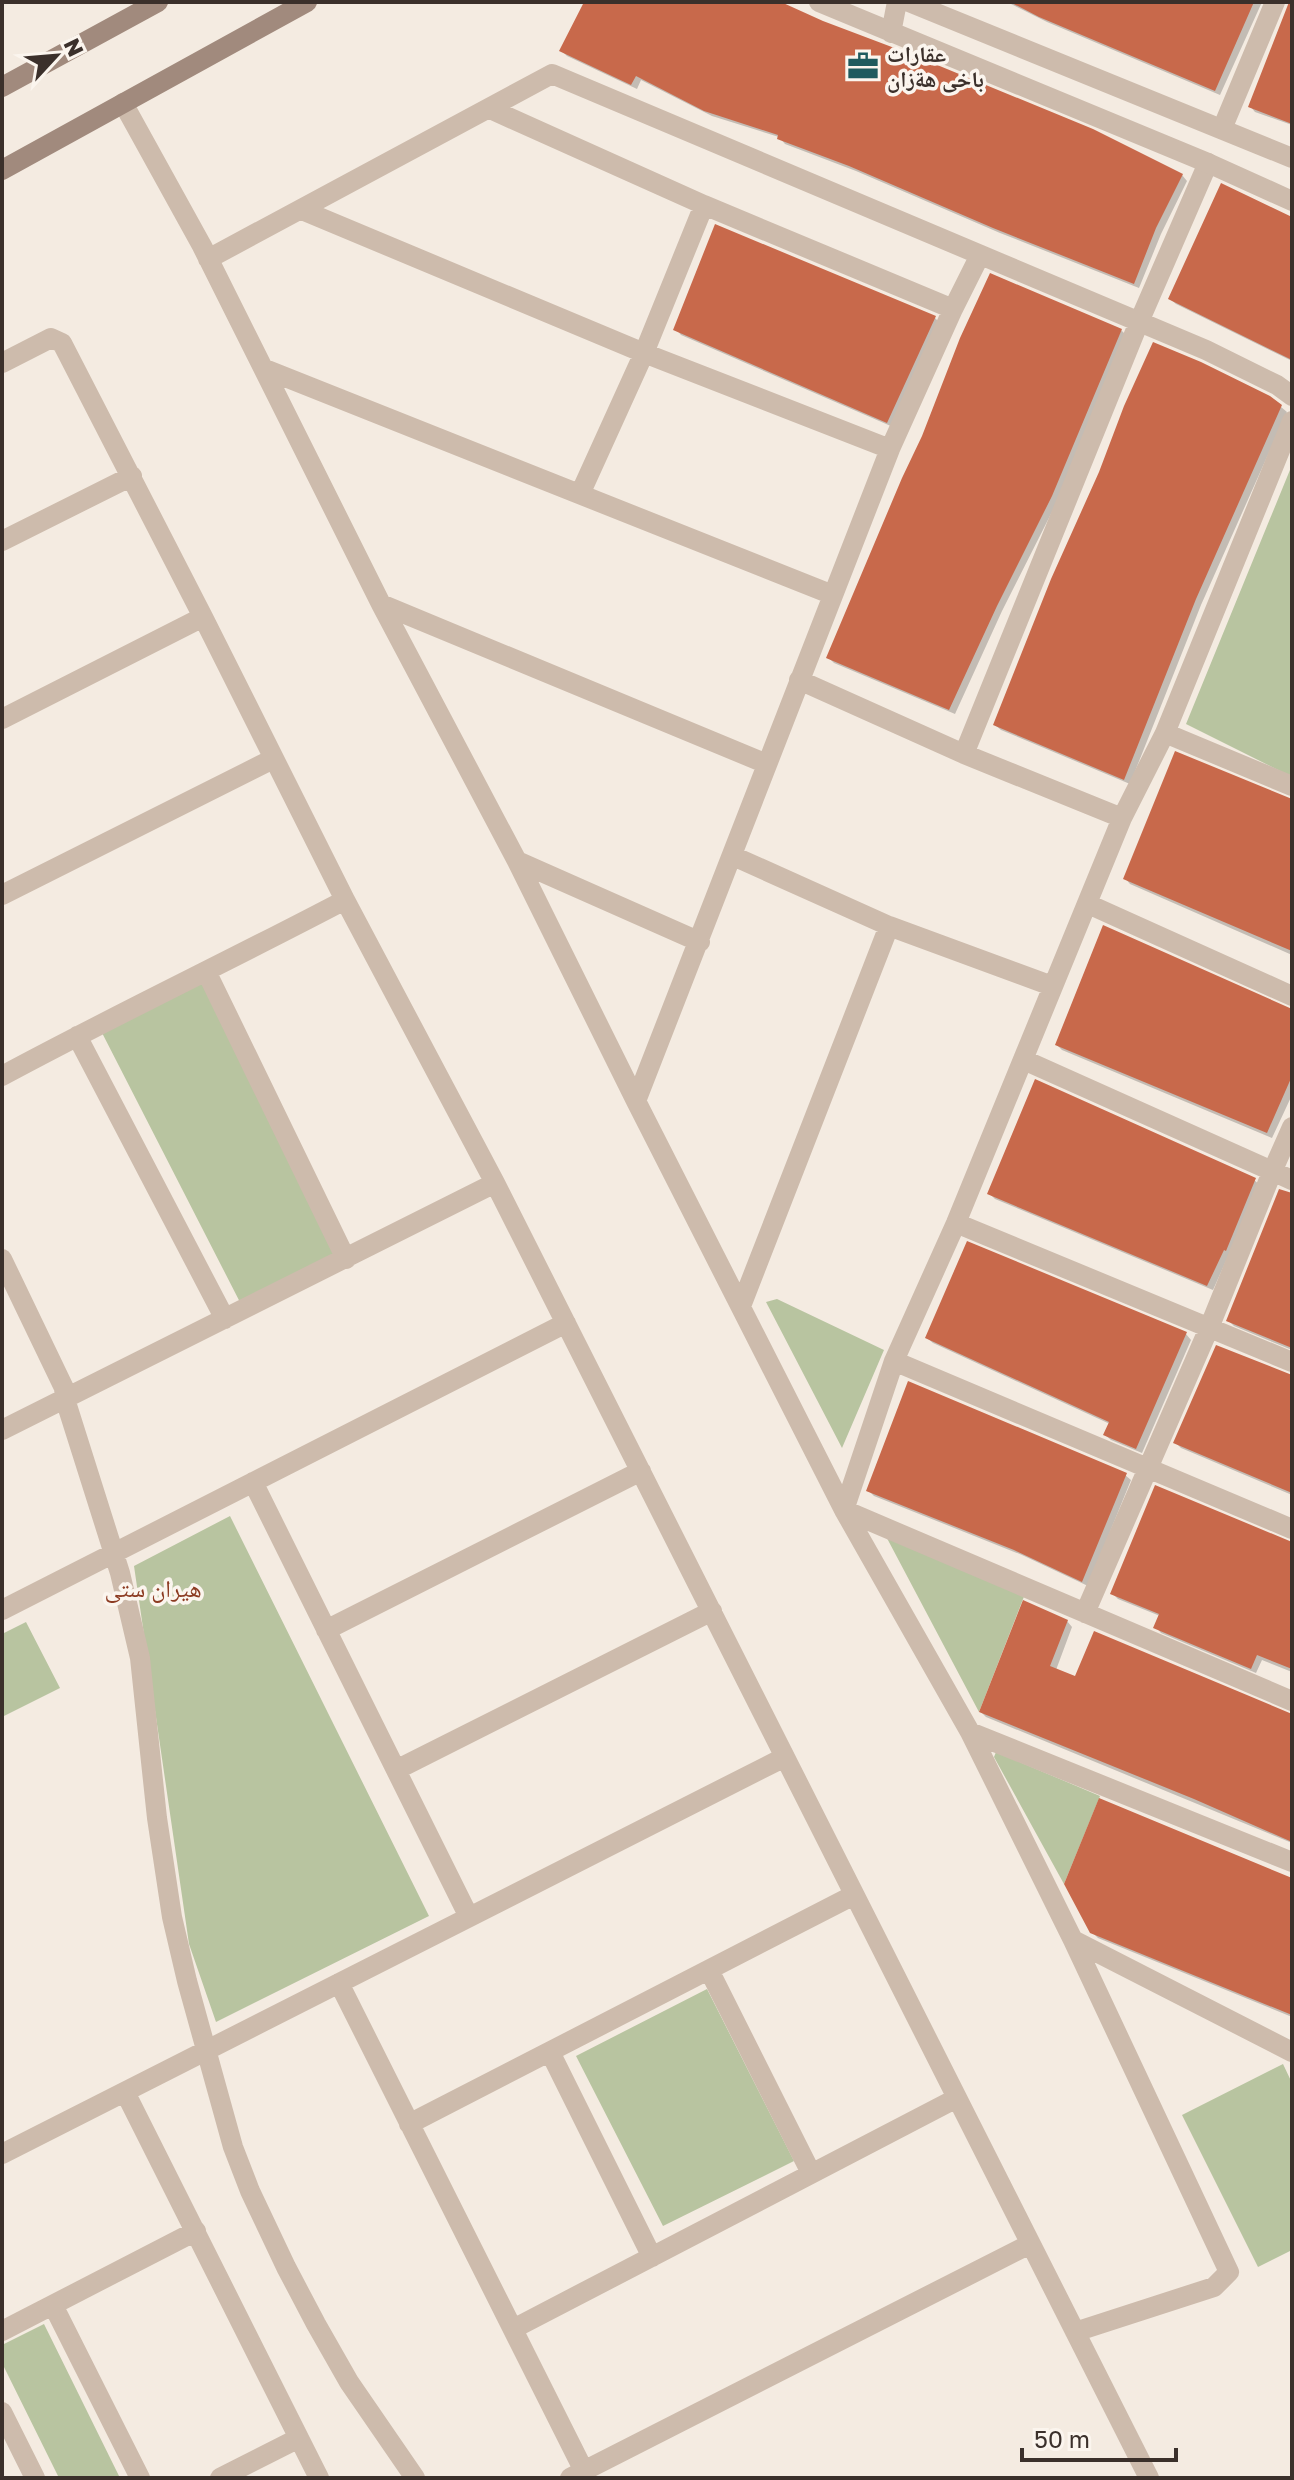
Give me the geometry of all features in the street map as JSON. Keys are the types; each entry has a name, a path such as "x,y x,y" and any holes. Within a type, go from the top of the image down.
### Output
{"main road":[{"path":"2,87 158,2"},
{"path":"2,170 307,2"}],"street":[{"path":"819,2 1208,163 1292,201"},
{"path":"891,33 897,2"},
{"path":"909,2 1292,158"},
{"path":"1222,129 1275,2"},
{"path":"208,259 552,74 1206,350 1277,385 1292,396"},
{"path":"123,103 265,369 381,604 517,861 844,1510 970,1732 1073,1940 1229,2272 1214,2287 1075,2332"},
{"path":"490,109 704,205 953,309"},
{"path":"964,754 1139,322 1208,163"},
{"path":"580,494 644,353 704,205"},
{"path":"302,210 644,353 890,449"},
{"path":"636,1101 890,449 980,255"},
{"path":"2,363 51,338 62,343 345,900 495,1183 1149,2478"},
{"path":"265,369 833,595"},
{"path":"844,1510 894,1361 956,1223 1122,818 1165,733 1292,421"},
{"path":"2,541 132,476"},
{"path":"381,604 767,764"},
{"path":"2,719 203,617"},
{"path":"799,680 964,754 1122,818"},
{"path":"1165,733 1292,786"},
{"path":"2,895 273,759"},
{"path":"733,856 889,926 1052,986"},
{"path":"517,861 700,942"},
{"path":"2,1076 345,900"},
{"path":"1088,904 1292,996"},
{"path":"741,1306 889,926"},
{"path":"207,973 346,1259"},
{"path":"77,1036 225,1319"},
{"path":"1024,1060 1292,1180"},
{"path":"1085,1613 1209,1328 1292,1127"},
{"path":"2,1430 495,1183"},
{"path":"956,1223 1292,1362"},
{"path":"2,1259 64,1388 114,1553 140,1658 157,1818 172,1917 233,2147 286,2267 349,2382 415,2478"},
{"path":"2,1610 566,1323"},
{"path":"894,1361 1292,1529"},
{"path":"326,1630 641,1471"},
{"path":"253,1482 469,1917"},
{"path":"844,1510 1292,1701"},
{"path":"396,1770 712,1611"},
{"path":"970,1732 1292,1862"},
{"path":"2,2154 785,1757"},
{"path":"409,2124 854,1895"},
{"path":"1073,1940 1292,2052"},
{"path":"709,1970 811,2173"},
{"path":"339,1983 513,2329 577,2474 1030,2244"},
{"path":"550,2052 652,2257"},
{"path":"125,2092 319,2478"},
{"path":"513,2329 957,2098"},
{"path":"2,2331 196,2231"},
{"path":"53,2305 140,2478"},
{"path":"2,2412 35,2478"},
{"path":"220,2478 299,2438"}],"green space":[{"path":"1292,465 1292,777 1186,724"},
{"path":"207,973 346,1259 244,1310 98,1025"},
{"path":"777,1299 884,1350 842,1448 766,1302"},
{"path":"230,1516 429,1916 216,2022 189,1944 134,1566"},
{"path":"880,1525 1025,1594 979,1712"},
{"path":"26,1622 60,1688 2,1717 2,1634"},
{"path":"996,1752 1100,1796 1064,1884 994,1757"},
{"path":"707,1989 794,2161 663,2226 576,2056"},
{"path":"1283,2064 1292,2083 1292,2250 1258,2267 1182,2115"},
{"path":"44,2324 120,2478 59,2478 2,2363 2,2345"}],"building":[{"path":"584,2 781,2 1093,129 1183,174 1156,228 1134,284 777,139 778,135 704,111 636,76 631,85 559,51"},
{"path":"1010,2 1254,2 1215,91"},
{"path":"1289,2 1292,2 1292,124 1248,107"},
{"path":"1221,183 1292,217 1292,360 1168,299"},
{"path":"715,224 936,316 887,423 673,330"},
{"path":"990,273 1122,329 1052,496 949,710 826,658"},
{"path":"1153,342 1201,362 1282,405 1196,599 1124,780 993,725 1051,579"},
{"path":"1175,751 1292,799 1292,951 1123,879"},
{"path":"1103,925 1292,1009 1292,1076 1267,1133 1055,1045"},
{"path":"1035,1079 1256,1178 1226,1251 1207,1286 987,1194"},
{"path":"1279,1189 1292,1193 1292,1348 1226,1321"},
{"path":"967,1241 1187,1332 1136,1449 1103,1435 1109,1422 925,1338"},
{"path":"1216,1345 1292,1375 1292,1493 1173,1443"},
{"path":"908,1381 1127,1473 1082,1582 1014,1550 866,1491"},
{"path":"1155,1485 1292,1542 1292,1669 1257,1655 1251,1669 1153,1628 1159,1614 1110,1594"},
{"path":"1023,1600 1068,1620 1050,1666 1075,1676 1094,1631 1292,1714 1292,1842 979,1712"},
{"path":"1099,1798 1292,1878 1292,2015 1090,1933 1064,1884"}],"place":[{"name":"عقارات باخی هةزان","path":"863,66"}],"district":[{"name":"هیران ستی","path":"153,1587"}]}
